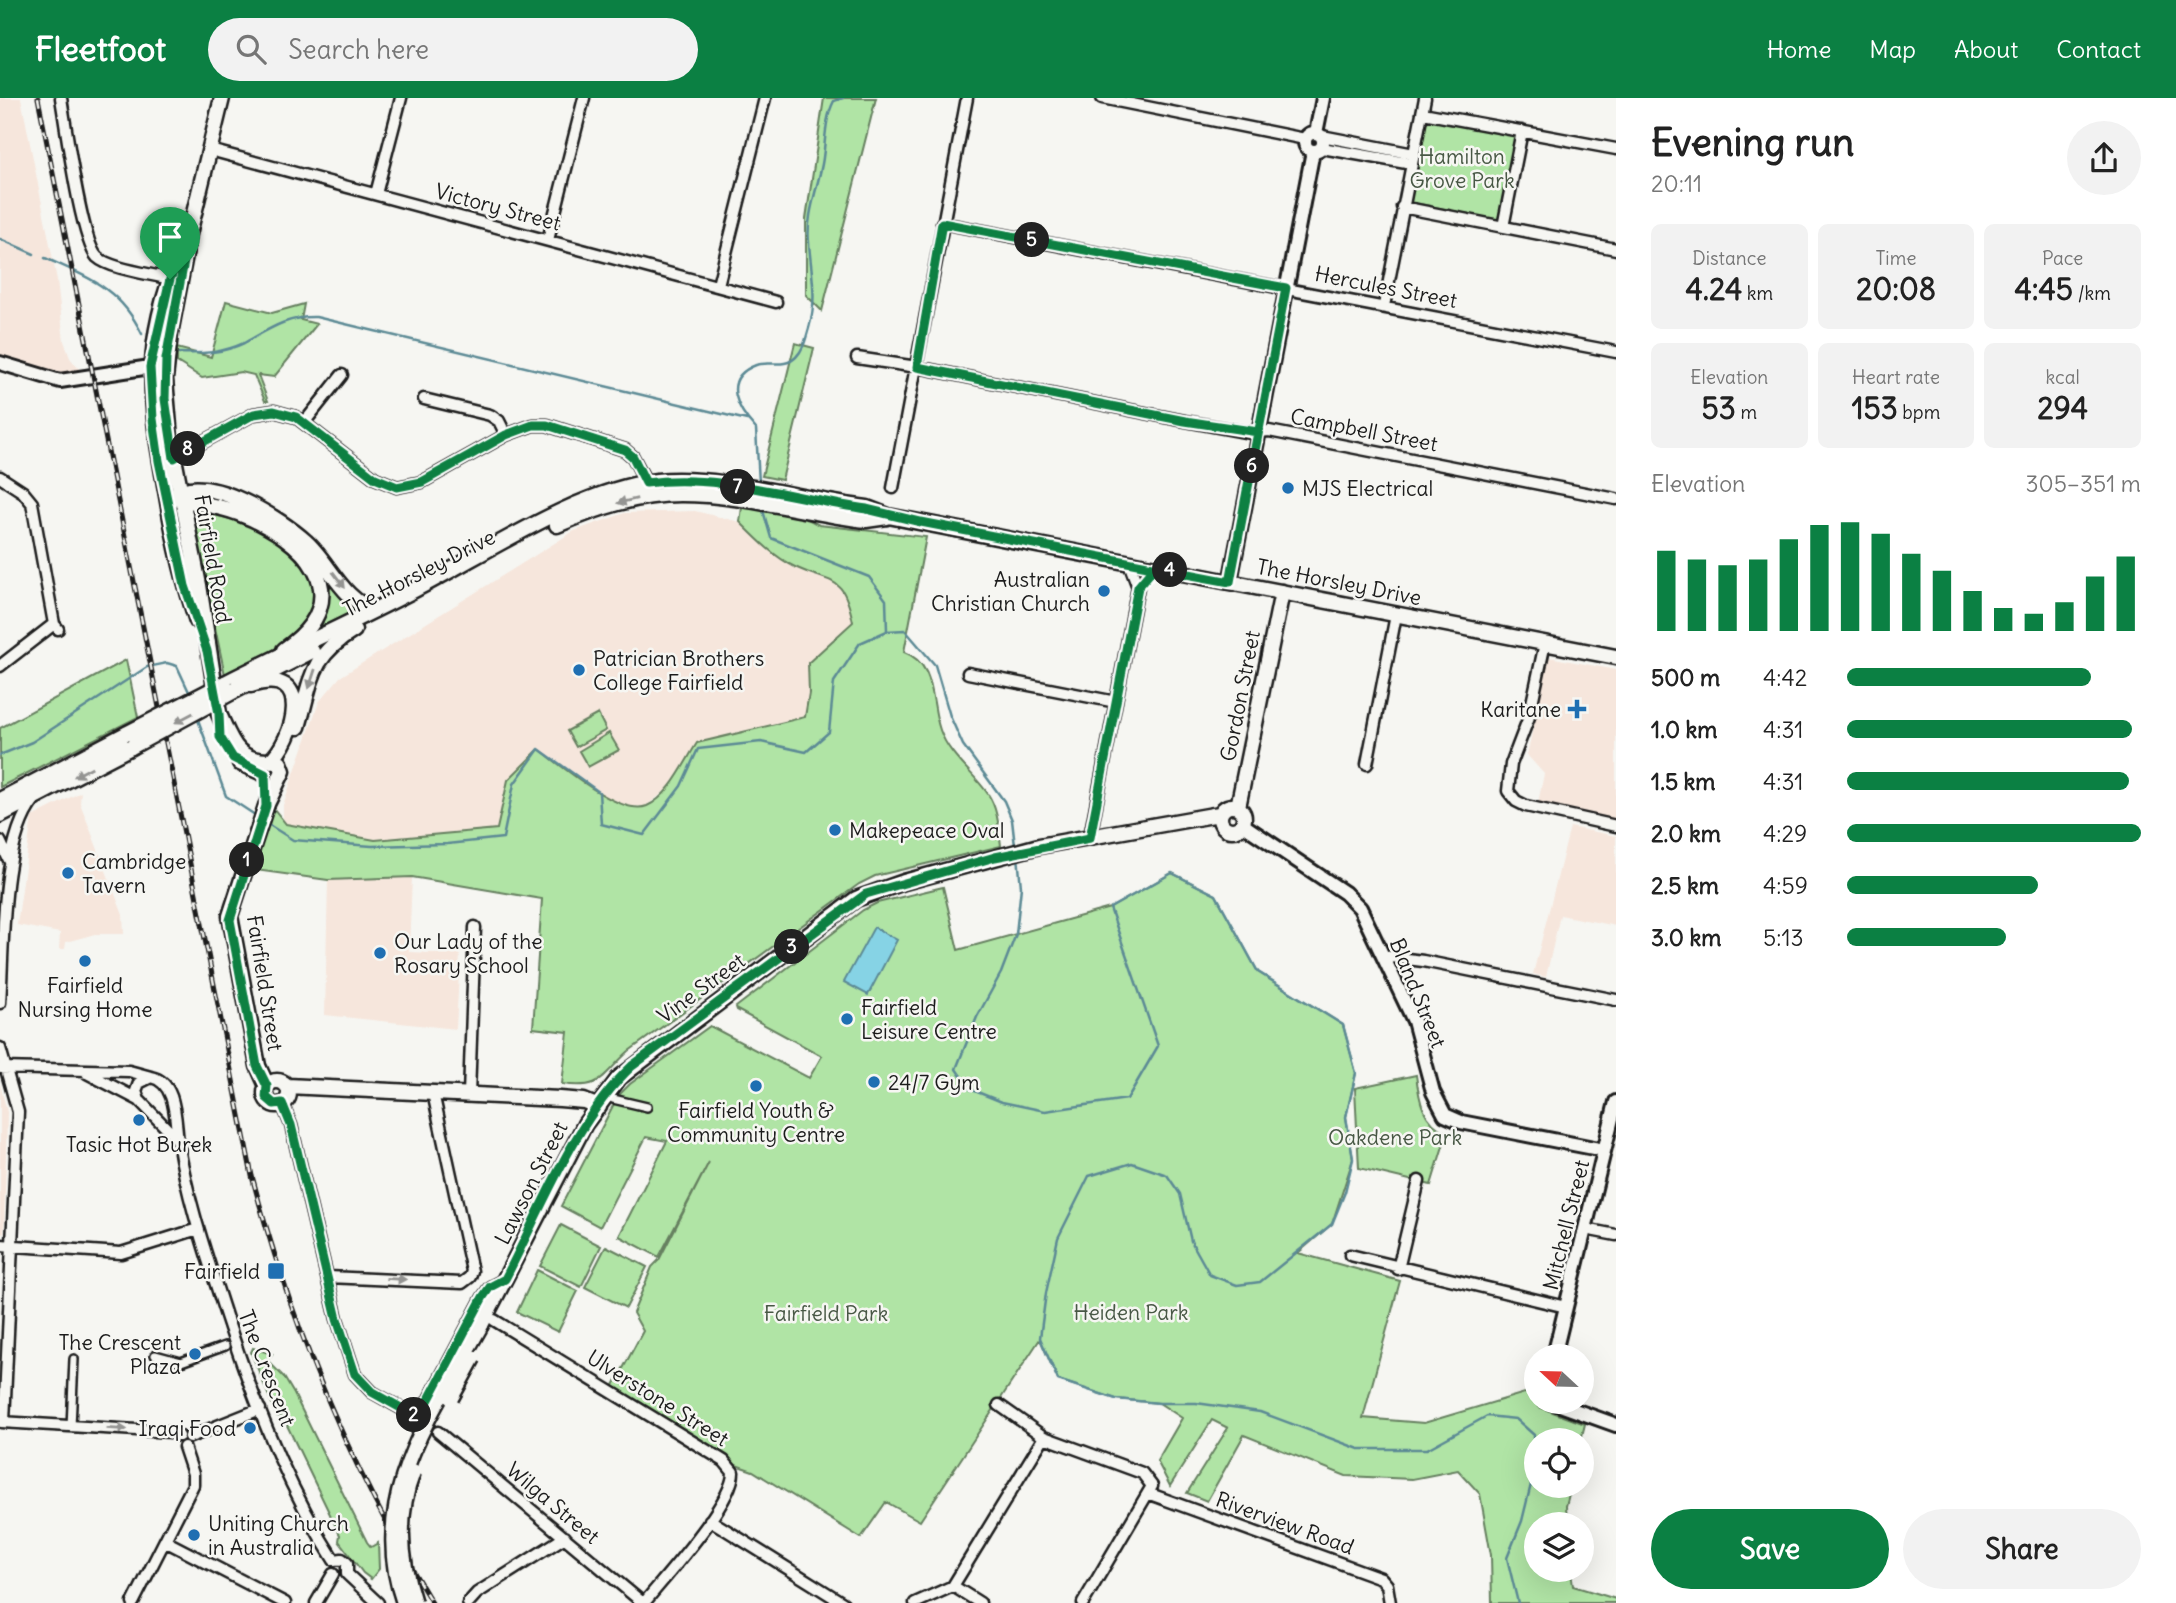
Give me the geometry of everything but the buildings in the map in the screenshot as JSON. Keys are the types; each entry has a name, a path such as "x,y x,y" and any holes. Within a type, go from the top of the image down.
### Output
{"main road":[{"path":"210,150 222,98"},
{"name":"Fairfield Road","path":"210,150 189,234 150,367 153,419 174,496 189,536 219,714"},
{"name":"Fairfield Road","path":"176,278 165,379 175,462 174,496 185,586 207,651"},
{"path":"175,462 185,479 247,503 286,526 324,561 351,596 363,606 375,609"},
{"name":"The Horsley Drive","path":"0,815 36,798 130,740 230,686 354,629 555,526 649,489"},
{"name":"The Horsley Drive","path":"268,661 590,499 649,489 705,495 744,494 866,520 888,516 1616,657"},
{"path":"174,496 212,490"},
{"path":"174,496 237,512 271,527 299,548 309,560 321,584 320,609 313,625 268,661 230,686"},
{"path":"189,536 196,517 205,511 237,512"},
{"name":"Gordon Street","path":"1238,807 1282,592"},
{"path":"273,769 320,656 332,642 354,629"},
{"path":"230,686 262,682 285,684 294,701 289,725 273,769"},
{"path":"219,714 220,737 227,752 239,762 273,769"},
{"path":"219,714 232,746 241,754 273,769"},
{"path":"226,730 240,748 257,754 276,746 289,725"},
{"name":"The Horsley Drive","path":"0,800 130,740"},
{"name":"Fairfield Street","path":"267,1086 257,1066 230,920 266,806 273,769"},
{"path":"1227,806 1238,807 1243,812 1242,824 1237,829 1228,830 1220,822 1219,814 1227,806"},
{"name":"Vine Street","path":"599,1107 609,1090 632,1066 856,899 880,889 1039,846 1219,814"},
{"path":"286,1086 288,1096 282,1103 274,1104 268,1100 265,1093 267,1086 277,1081 286,1086 560,1099 599,1107"},
{"name":"Lawson Street","path":"404,1603 393,1557 392,1532 397,1492 411,1451 488,1324 505,1279 584,1124 599,1107"},
{"name":"Lawson Street","path":"414,1603 406,1578 401,1545 409,1484 420,1456 592,1128 599,1107"}],"street":[{"path":"61,98 86,227 95,253 112,264 176,278"},
{"path":"376,194 401,98"},
{"path":"548,240 584,98"},
{"path":"718,285 765,98"},
{"path":"894,488 967,98"},
{"path":"1102,98 1413,159"},
{"path":"1230,582 1323,98"},
{"path":"1384,306 1425,98"},
{"path":"1423,113 1616,149"},
{"path":"1503,227 1522,131"},
{"name":"Victory Street","path":"210,150 776,302"},
{"path":"1402,207 1616,249"},
{"name":"Hercules Street","path":"942,223 1616,352"},
{"name":"Campbell Street","path":"857,358 917,367 1185,421 1258,432 1269,431 1616,499"},
{"path":"0,363 60,381 150,367"},
{"path":"304,422 342,375"},
{"path":"424,399 490,415 499,421 506,435"},
{"path":"175,462 209,438 264,412 286,413 304,422 375,478 397,487 422,482 506,435 533,425 547,425 613,445 633,457 649,489"},
{"path":"0,477 23,492 32,503 56,626 0,666"},
{"path":"1129,563 1138,587"},
{"path":"1090,838 1138,587 1154,568"},
{"path":"1367,764 1396,615"},
{"path":"1545,643 1529,717 1511,764 1508,791 1516,801 1526,806 1616,826"},
{"path":"968,673 1116,702"},
{"path":"0,1003 9,861 20,819 36,798"},
{"name":"Bland Street","path":"1242,824 1355,901 1384,956 1413,1021 1433,1092 1445,1115 1461,1122 1604,1150"},
{"path":"0,841 9,861"},
{"path":"469,1095 475,927"},
{"path":"1384,956 1423,961 1616,1000"},
{"path":"0,1048 3,1068 18,1112 14,1246 2,1422 171,1432 184,1440 194,1482 132,1603"},
{"path":"3,1068 129,1071 162,1081 166,1089 162,1101 155,1106 143,1103 83,1072"},
{"path":"151,1077 139,1083 136,1091 143,1103 177,1140"},
{"name":"The Crescent","path":"166,1089 175,1110 177,1140 198,1228 230,1330 260,1409 292,1481 334,1560"},
{"path":"282,1103 291,1125 328,1277 462,1283 470,1277 472,1271 433,1093"},
{"path":"613,1099 647,1107"},
{"name":"Mitchell Street","path":"1557,1344 1616,1102"},
{"path":"1398,1269 1419,1181"},
{"path":"0,1245 127,1253 198,1228"},
{"path":"1585,1229 1616,1235"},
{"path":"1350,1255 1398,1269 1566,1307"},
{"name":"Lawson Street","path":"328,1277 349,1357 365,1387 420,1419 483,1297 490,1287 505,1279"},
{"name":"Ulverstone Street","path":"488,1324 730,1467 733,1477 730,1486 710,1520 644,1603"},
{"path":"155,1355 181,1362 225,1346"},
{"path":"71,1427 74,1359"},
{"path":"999,1405 1044,1437 1142,1473 1152,1486 1150,1494 1083,1603"},
{"path":"184,1440 260,1409"},
{"path":"1585,1414 1616,1425"},
{"name":"Wilga Street","path":"438,1432 644,1603"},
{"path":"915,1603 953,1586 1044,1437"},
{"name":"Riverview Road","path":"1150,1494 1381,1578 1387,1585 1391,1603"},
{"path":"710,1520 843,1603"},
{"path":"468,1603 477,1593 565,1537"},
{"path":"165,1541 285,1603"},
{"path":"316,1603 333,1574 331,1566 334,1560 342,1559 347,1563 347,1574 378,1603"},
{"path":"333,1574 338,1577 347,1574"},
{"path":"953,1586 981,1603"}],"shaded area":[{"path":"0,98 21,98 57,280 64,341 70,358 79,369 80,378 67,381 0,363"},
{"name":"Patrician Brothers College Fairfield","path":"695,511 740,522 766,548 794,566 834,580 847,596 853,622 808,663 809,693 805,717 697,743 668,789 646,806 624,807 599,792 508,780 498,829 375,840 283,823 283,805 319,702 340,677 574,531 625,513"},
{"name":"Karitane","path":"1549,657 1616,670 1616,822 1538,803 1544,774 1527,755"},
{"path":"81,792 80,803 123,915 124,934 95,934 66,942 65,949 59,949 60,933 17,925 32,817"},
{"path":"1570,827 1616,836 1616,926 1560,915 1546,977 1533,974"},
{"name":"Our Lady of the Rosary School","path":"412,877 409,952 460,954 456,1029 325,1015 328,880"},
{"path":"0,1084 7,1112 4,1234 0,1233"}],"green space":[{"path":"824,98 876,98 822,311 806,295 806,219"},
{"name":"Hamilton Grove Park","path":"1426,116 1516,135 1498,220 1410,202"},
{"path":"226,301 272,313 304,304 301,320 317,324 274,377 258,375 268,401 265,401 254,375 241,372 202,378 177,362 177,348 211,357"},
{"path":"795,343 814,348 782,480 762,476"},
{"path":"743,500 789,509 819,525 926,537 904,652 922,665 927,675 944,739 955,756 982,786 994,806 1001,846 875,876 859,884 629,1051 600,1079 586,1085 562,1084 568,1032 533,1028 542,899 412,877 328,880 248,869 270,804 286,824 375,840 497,829 508,780 539,749 607,797 622,804 647,806 670,787 697,743 805,717 809,693 808,663 853,622 849,606 845,595 834,583 779,558 740,522"},
{"path":"213,515 255,528 285,544 307,564 315,587 316,608 296,631 264,656 225,675 195,532 200,522"},
{"path":"313,557 358,609 322,627 327,591"},
{"path":"126,660 138,717 0,787 0,728"},
{"path":"598,714 606,730 576,747 567,731"},
{"path":"609,733 619,750 588,767 579,751"},
{"path":"1172,873 1216,895 1258,972 1343,1025 1356,1073 1346,1117 1353,1159 1332,1224 1298,1253 1400,1281 1363,1418 1424,1423 1524,1393 1524,1414 1558,1414 1585,1424 1584,1428 1524,1428 1524,1498 1568,1498 1566,1512 1524,1512 1524,1582 1572,1582 1573,1586 1616,1599 1616,1603 1492,1603 1491,1555 1480,1494 1458,1470 1412,1479 1346,1476 1244,1435 1207,1501 1187,1493 1228,1428 1212,1420 1170,1486 1157,1461 1182,1418 1159,1403 1116,1399 1058,1380 1040,1339 920,1521 886,1502 861,1538 753,1471 724,1461 611,1391 643,1331 633,1313 652,1267 659,1260 709,1162 659,1257 619,1236 667,1141 646,1137 600,1227 561,1206 618,1096 630,1084 710,1026 809,1078 822,1056 737,1010 736,1007 863,910 877,903 943,887 958,950 1110,908"},
{"name":"Oakdene Park","path":"1416,1075 1423,1109 1432,1123 1447,1133 1431,1185 1359,1168 1355,1088"},
{"path":"561,1225 601,1246 581,1287 540,1266"},
{"path":"606,1246 647,1267 626,1308 585,1287"},
{"path":"537,1270 578,1291 558,1332 517,1312"},
{"path":"253,1348 272,1354 267,1360 284,1377 294,1394 367,1542 371,1547 378,1543 379,1569 371,1579 363,1573 339,1541 340,1535 283,1417 277,1416 251,1352"}],"water":[{"path":"874,927 897,940 868,995 844,982"}],"waterway":[{"path":"759,483 756,429 739,405 735,387 738,378 756,365 791,361 799,354 804,343 813,306 808,233 810,213 822,164 828,116 834,101 843,98"},
{"path":"0,239 34,254"},
{"path":"45,258 102,286 124,306 142,334"},
{"path":"179,353 228,349 287,321 316,317 747,420"},
{"path":"762,507 771,538 869,577 886,600 887,631"},
{"path":"266,823 293,840 372,846 447,844 503,838 514,784 539,749 599,792 601,824 644,835 681,786 698,749 761,742 806,752 829,732 834,682 860,643 887,631 905,630 935,665 950,716 963,745 1004,801 1012,820 1015,846"},
{"path":"0,755 32,742 147,667 167,663 177,666 190,694"},
{"path":"197,717 226,796 258,817"},
{"path":"1018,856 1021,887 1016,934 1001,973 977,1017 956,1069 970,1089 1002,1102 1045,1111 1127,1099 1158,1046 1110,908 1172,873 1216,895 1258,972 1343,1025 1356,1073 1346,1117 1353,1159 1345,1192 1332,1224 1260,1282 1237,1285 1210,1275 1191,1241 1180,1194 1167,1175 1132,1163 1089,1176 1058,1238 1046,1293 1040,1338 1058,1380 1116,1399 1196,1403 1260,1412 1359,1449 1427,1449 1487,1416 1516,1419 1534,1435 1534,1472 1522,1521 1507,1558 1518,1603"}],"railway":[{"path":"38,98 252,1176 285,1288 326,1396 375,1501 432,1603"}],"place":[{"name":"MJS Electrical","path":"1288,488"},
{"name":"Australian Christian Church","path":"1104,591"},
{"name":"Patrician Brothers College Fairfield","path":"579,670"},
{"name":"Karitane","path":"1577,709"},
{"name":"Makepeace Oval","path":"835,830"},
{"name":"Cambridge Tavern","path":"68,873"},
{"name":"Our Lady of the Rosary School","path":"380,953"},
{"name":"Fairfield Nursing Home","path":"85,961"},
{"name":"Fairfield Leisure Centre","path":"847,1019"},
{"name":"24/7 Gym","path":"874,1082"},
{"name":"Fairfield Youth & Community Centre","path":"756,1086"},
{"name":"Tasic Hot Burek","path":"139,1120"},
{"name":"Fairfield","path":"276,1271"},
{"name":"The Crescent Plaza","path":"195,1354"},
{"name":"Iraqi Food","path":"250,1428"},
{"name":"Uniting Church in Australia","path":"194,1535"}],"route":[{"path":"170,279 150,367 159,461 185,586 207,651 219,714 220,737 233,758 265,774 268,788 266,806 244,867 230,920 257,1066 267,1086 266,1097 271,1103 282,1103 288,1115 337,1319 355,1374 372,1392 419,1418 483,1297 490,1287 505,1279 584,1124 609,1090 632,1066 866,894 995,857 1039,846 1090,838 1138,587 1154,568 1230,582 1286,288 942,223 917,367 1185,421 1258,432 1230,582 888,516 867,509 719,483 688,480 646,483 639,466 625,450 547,425 533,425 506,435 410,486 397,487 384,483 304,422 286,413 274,411 254,414 174,458 165,399 166,359 189,234 170,279"}],"park label":[{"name":"Heiden Park","path":"1131,1312"},
{"name":"Fairfield Park","path":"826,1313"}]}
